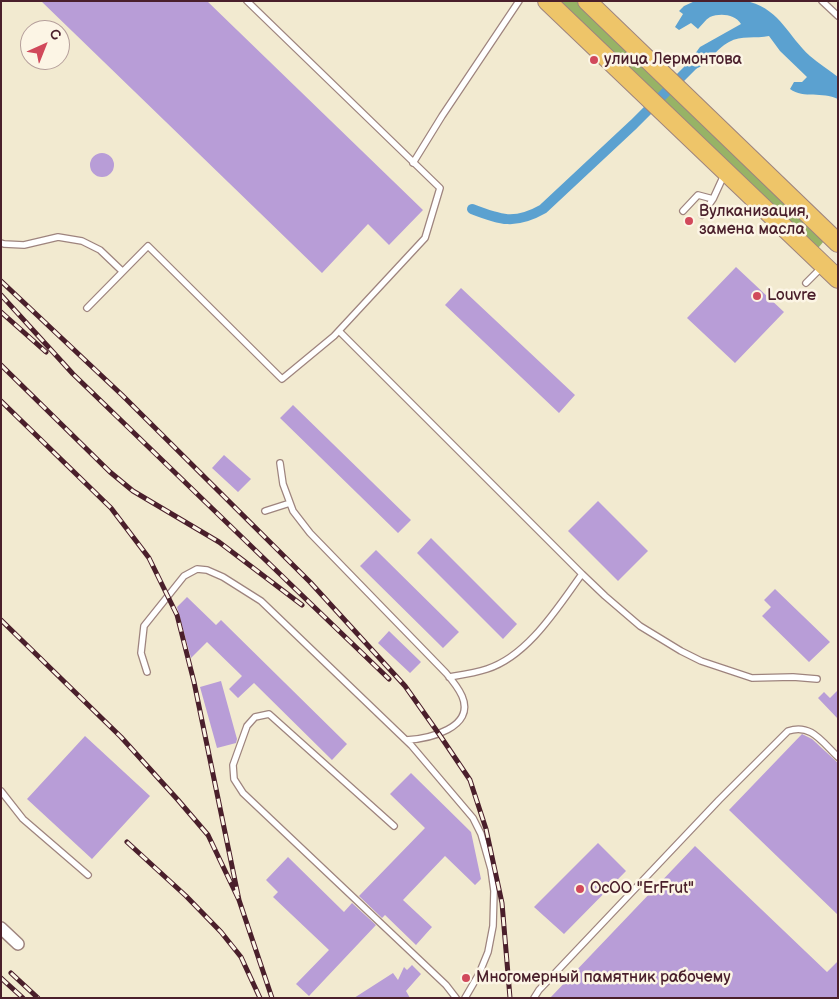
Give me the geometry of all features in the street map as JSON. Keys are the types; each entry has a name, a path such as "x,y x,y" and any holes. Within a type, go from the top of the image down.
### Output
{"main road":[{"path":"547,1 838,279"},
{"path":"587,1 836,242 820,262"}],"street":[{"path":"1,928 18,944"}],"lane":[{"path":"86,308 148,246 282,379 339,331 425,238 440,188 247,1"},
{"path":"413,163 519,1"},
{"path":"822,1 838,16"},
{"path":"702,215 713,199 726,171"},
{"path":"683,211 698,195 713,199"},
{"path":"1,243 24,244 58,237 82,241 100,250 122,271"},
{"path":"806,283 820,262"},
{"path":"339,331 582,574 640,626 680,651 701,661 752,678 793,677 817,680"},
{"path":"280,463 283,484 293,511 310,533 449,677 463,698 464,710 461,718 450,729 422,740 406,740"},
{"path":"265,511 290,502"},
{"path":"146,672 141,653 144,626 184,576 197,570 207,570 223,577 260,601 406,740 473,818 481,834 491,869 494,891 493,926 490,944 479,974 465,998"},
{"path":"449,677 487,669 505,661 532,639 582,574"},
{"path":"394,826 269,714 255,717 247,726 233,765 234,778 243,793 446,985 456,998"},
{"path":"534,998 539,990 719,800 788,731 796,728 810,731 838,757"},
{"path":"1,791 23,819 88,876"}],"green space":[{"path":"556,1 579,1 824,241 819,247 814,247"}],"water":[{"path":"695,1 750,2 769,11 810,56 838,77 838,99 826,95 801,94 790,89 794,82 802,82 807,77 780,51 769,36 734,40 720,48 700,67 695,69 686,66 700,47 741,24 731,16 718,15 708,18 698,29 691,23 679,30 675,27 683,14 679,11 684,6"}],"building":[{"path":"41,1 207,1 423,210 389,245 368,224 322,273 70,29 70,20 61,20"},
{"path":"102,153 110,157 114,165 110,173 102,177 94,173 90,165 94,157"},
{"path":"736,267 784,312 735,363 687,318"},
{"path":"461,288 575,395 559,413 445,305"},
{"path":"293,405 411,520 398,533 280,418"},
{"path":"224,455 251,479 238,492 212,468"},
{"path":"598,501 648,551 618,581 568,531"},
{"path":"431,538 517,624 503,639 417,553"},
{"path":"376,550 459,632 443,648 360,566"},
{"path":"775,589 830,642 809,662 762,616 771,607 764,600"},
{"path":"187,597 216,625 221,620 347,744 332,760 254,683 238,698 229,689 242,676 207,642 191,658 177,607"},
{"path":"389,631 421,662 410,673 378,643"},
{"path":"221,681 237,739 236,743 217,748 200,687"},
{"path":"838,690 838,719 818,698 824,692 830,698"},
{"path":"802,734 812,739 838,763 838,915 729,810"},
{"path":"85,736 150,796 92,859 27,799"},
{"path":"411,773 471,832 481,879 475,885 445,856 403,900 432,927 416,945 385,915 382,918 359,896 425,828 390,794"},
{"name":"ОсОО \"ErFrut\"","path":"598,843 626,871 564,934 534,907"},
{"path":"695,846 827,972 838,961 838,998 550,998"},
{"path":"288,857 344,912 352,903 376,925 309,996 296,984 329,950 273,897 278,892 266,880"},
{"path":"412,965 421,974 406,991 410,998 354,998 393,973 398,980 404,967 407,970"}],"waterway":[{"path":"472,209 491,216 508,219 524,217 543,209 634,124 699,59"}],"railway":[{"path":"1,281 122,395 310,582 405,686 470,780 486,829 502,903 510,998"},
{"path":"1,295 73,374 389,679"},
{"path":"1,312 46,352"},
{"path":"1,365 110,472 133,491 219,542 302,605"},
{"path":"1,401 111,508 149,558 177,615 194,682 239,900"},
{"path":"1,620 121,737 208,835 239,900 272,998"},
{"path":"127,842 186,896 221,932 241,957 260,998"},
{"path":"11,973 38,998"},
{"path":"1,978 23,998"}],"place":[{"name":"улица Лермонтова","path":"594,60"},
{"name":"Вулканизация, замена масла","path":"689,221"},
{"name":"Louvre","path":"757,296"},
{"name":"ОсОО \"ErFrut\"","path":"580,889"},
{"name":"Многомерный памятник рабочему","path":"466,978"}]}
